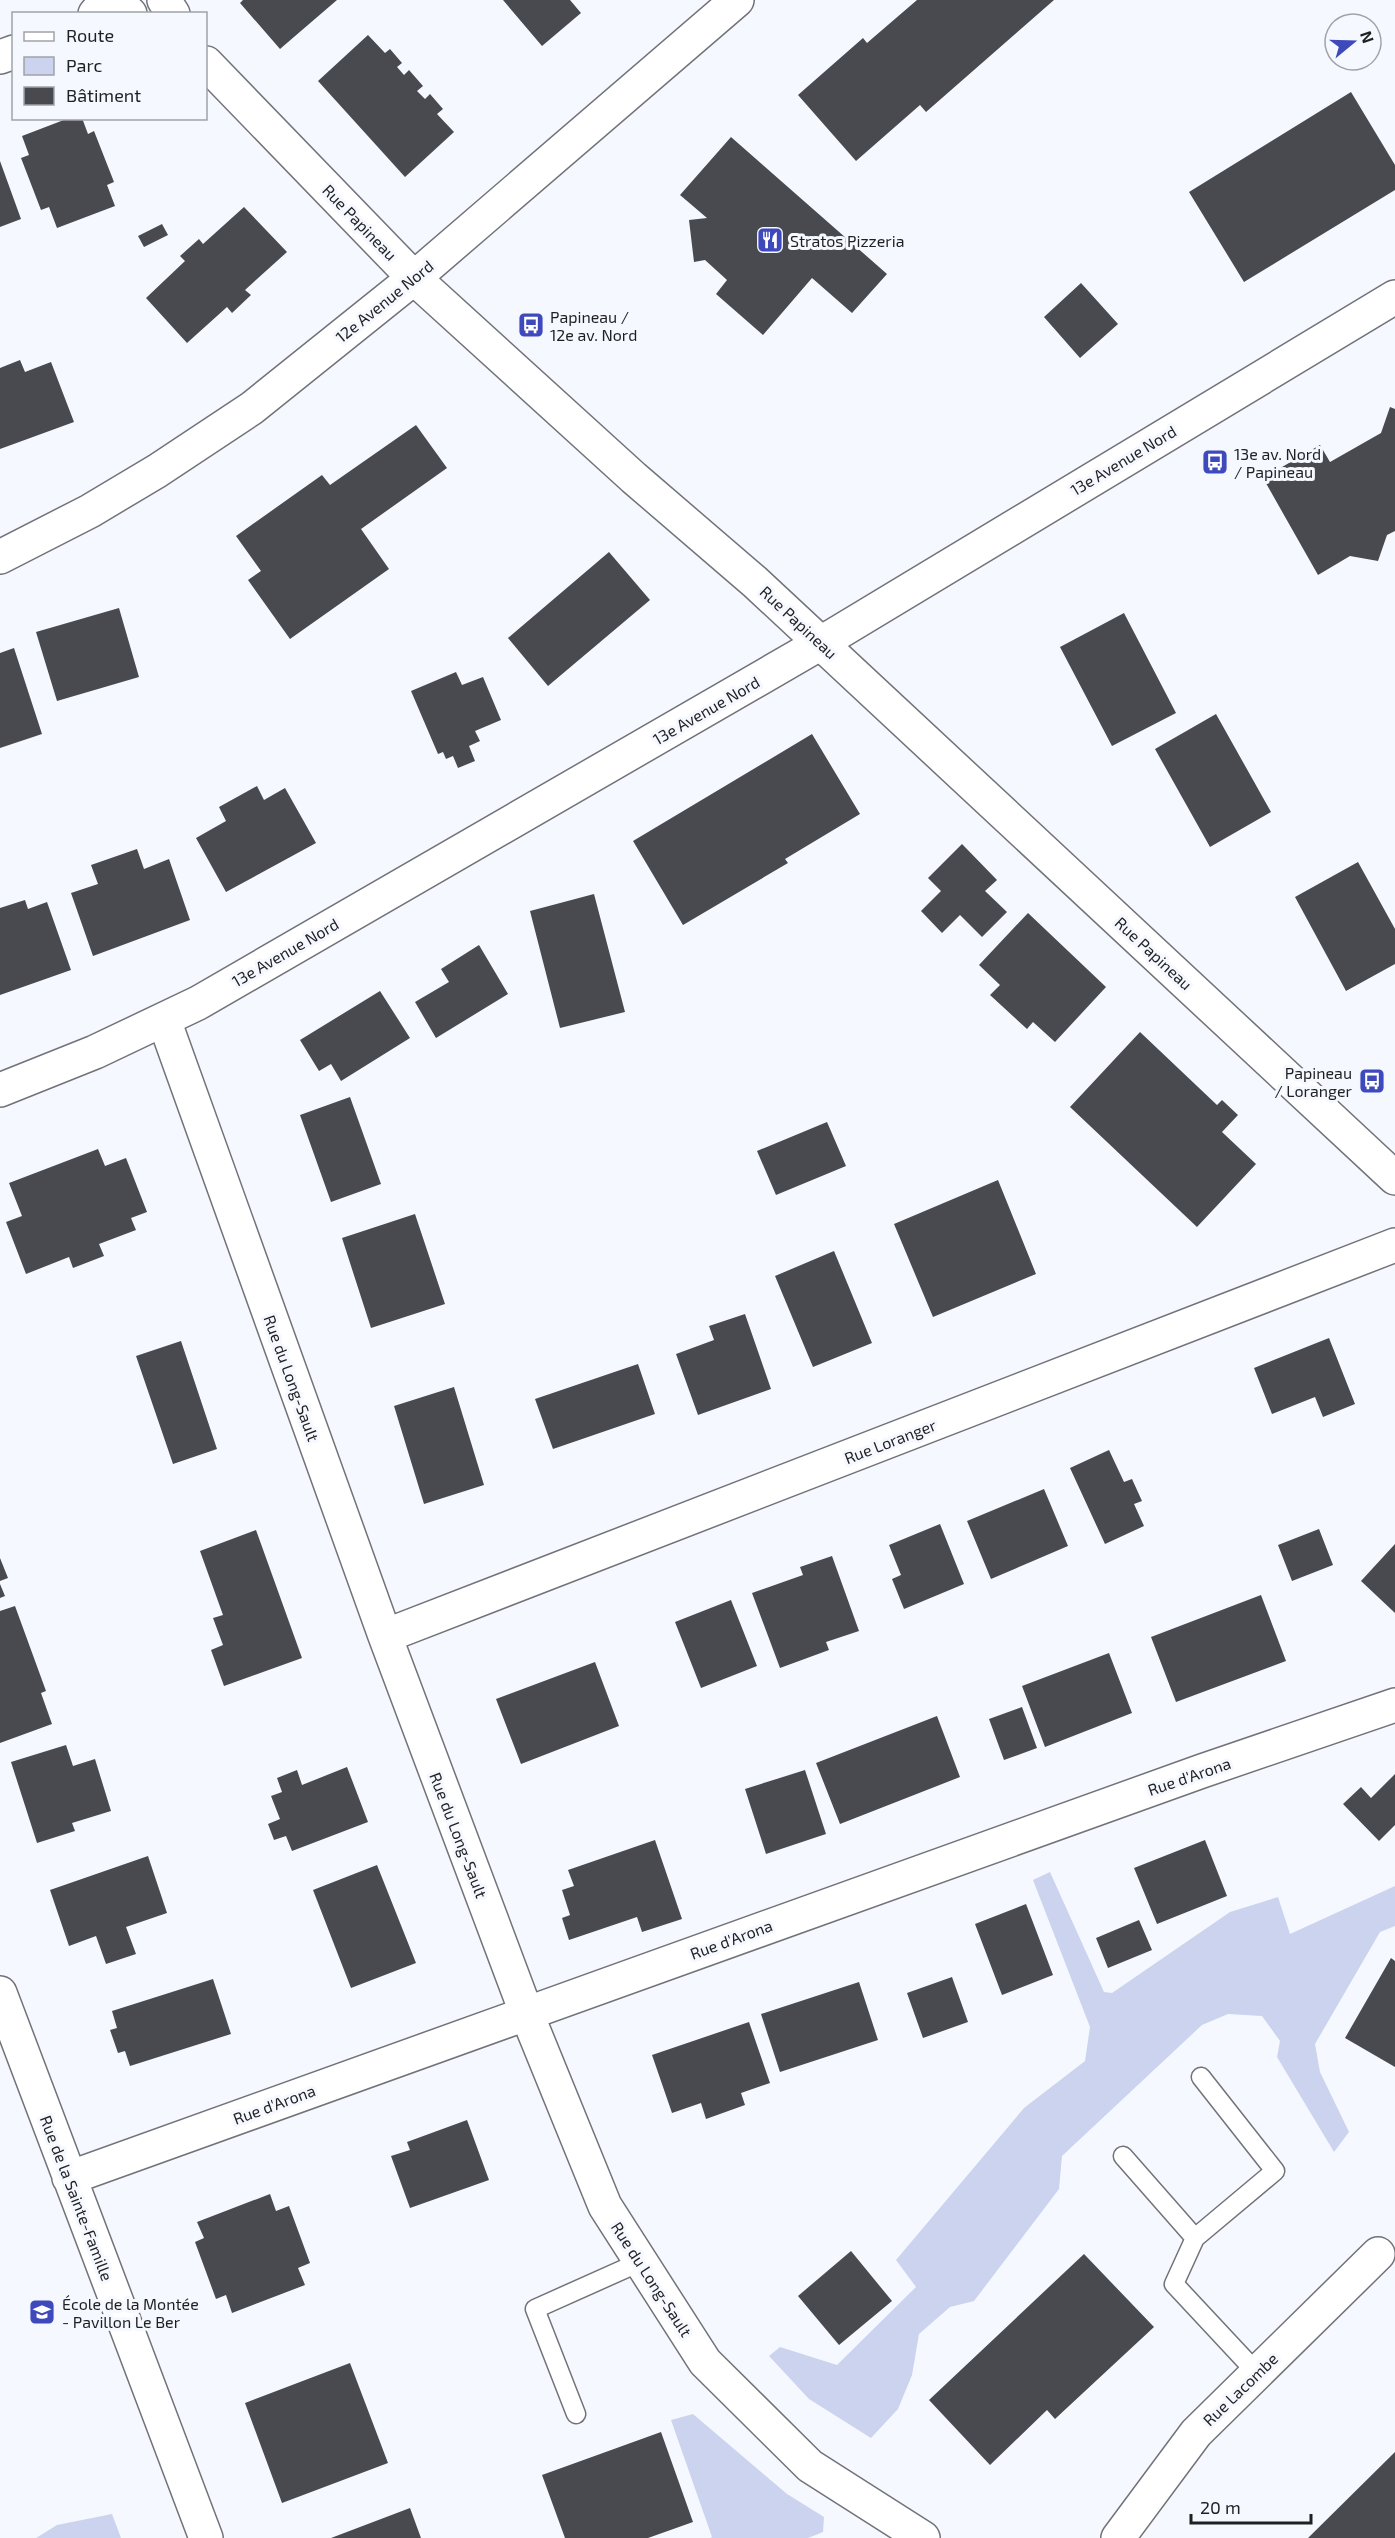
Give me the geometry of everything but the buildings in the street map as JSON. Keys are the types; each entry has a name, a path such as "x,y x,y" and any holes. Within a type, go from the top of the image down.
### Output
{"street":[{"path":"97,12 107,0"},
{"path":"116,0 127,12"},
{"name":"12e Avenue Nord","path":"0,557 100,505 157,471 252,408 414,278 737,0"},
{"name":"Rue Papineau","path":"207,64 414,278 634,478 755,582 1395,1178"},
{"name":"13e Avenue Nord","path":"0,1090 95,1052 164,1020 468,848 821,643 1395,297"},
{"name":"Rue du Long-Sault","path":"164,1020 385,1636 526,2012 605,2206 705,2362 810,2466 923,2538"},
{"name":"Rue Loranger","path":"385,1636 1395,1245"},
{"name":"Rue d'Arona","path":"69,2178 1179,1779 1395,1705"},
{"name":"Rue de la Sainte-Famille","path":"0,1993 206,2538"},
{"name":"Rue Lacombe","path":"1118,2538 1196,2433 1257,2373 1387,2255"}],"lane":[{"path":"1201,2077 1275,2171 1195,2238 1174,2284 1257,2373"},
{"path":"1123,2157 1195,2238"},
{"path":"576,2414 535,2309 640,2262"}],"green space":[{"path":"1050,1872 1104,1992 1112,1993 1230,1912 1278,1897 1290,1934 1395,1886 1395,1926 1380,1932 1315,2044 1320,2072 1349,2132 1334,2152 1277,2057 1280,2041 1262,2016 1228,2014 1202,2025 1062,2156 1059,2189 974,2301 950,2307 919,2334 912,2375 898,2409 871,2438 809,2399 769,2356 780,2347 837,2365 916,2287 896,2260 1024,2108 1085,2061 1090,2027 1033,1880"},
{"path":"693,2414 787,2494 824,2517 823,2532 808,2538 710,2538 712,2537 671,2420"},
{"path":"112,2514 121,2538 36,2538 57,2525"}],"place":[{"name":"Stratos Pizzeria","path":"770,240"},
{"name":"Papineau / 12e av. Nord","path":"531,325"},
{"name":"13e av. Nord / Papineau","path":"1215,462"},
{"name":"Papineau / Loranger","path":"1372,1081"},
{"name":"École de la Montée - Pavillon Le Ber","path":"42,2312"}]}
